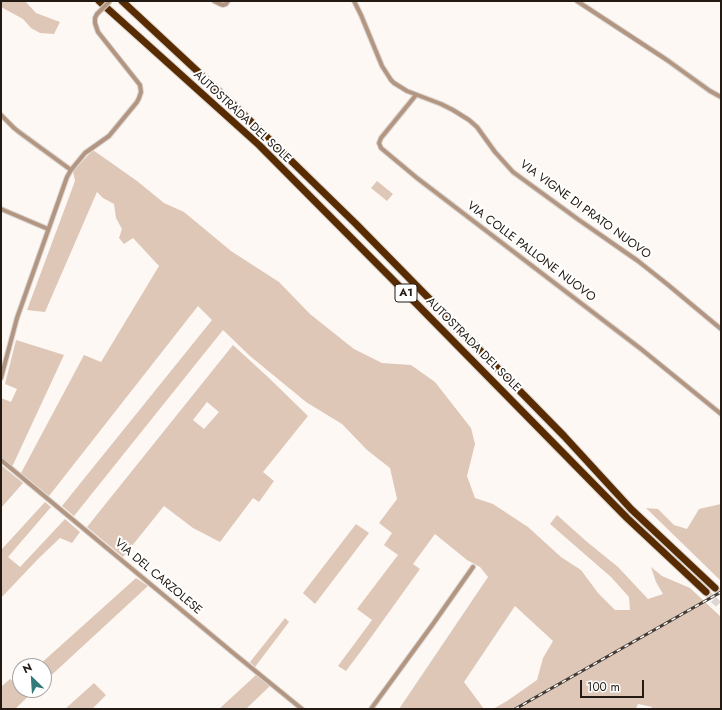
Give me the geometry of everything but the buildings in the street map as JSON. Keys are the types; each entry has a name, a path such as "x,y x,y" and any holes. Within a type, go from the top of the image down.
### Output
{"highway":[{"name":"AUTOSTRADA DEL SOLE","path":"99,1 259,145 627,518 706,592"},
{"name":"AUTOSTRADA DEL SOLE","path":"122,1 237,108 356,224 564,436 631,509 715,588"}],"street":[{"path":"1,378 17,318 48,229 71,170 85,153 109,136 137,102 141,92 140,85 98,32 94,22 97,14 110,1"},
{"path":"214,1 222,5 228,1"},
{"name":"VIA VIGNE DI PRATO NUOVO","path":"354,1 382,66 394,83 416,95 441,104 469,120 477,127 498,156 513,172 638,261 721,329"},
{"path":"577,1 721,97"},
{"name":"VIA COLLE PALLONE NUOVO","path":"416,95 381,137 379,142 381,148 417,178 642,349 721,414"},
{"path":"1,115 19,132 71,170"},
{"path":"1,209 48,229"},
{"name":"VIA DEL CARZOLESE","path":"1,460 302,709"},
{"path":"371,709 473,567"}],"shaded area":[{"path":"1,1 25,1 36,13 60,22 54,34 40,33 31,28 23,19 1,7"},
{"path":"93,150 137,181 164,203 184,212 231,251 279,282 310,314 354,349 382,363 411,365 435,382 471,428 475,444 467,476 475,498 493,504 528,527 561,557 581,570 598,593 615,610 630,610 629,597 611,577 550,524 557,515 618,567 648,599 663,594 656,582 651,567 662,576 690,588 721,617 721,709 651,709 652,707 638,704 636,709 493,709 537,680 543,658 553,641 515,606 464,682 484,709 399,709 488,577 480,567 467,560 435,534 413,564 420,569 364,647 346,671 338,666 372,620 357,609 398,555 384,545 392,533 379,523 397,499 390,468 367,450 342,424 306,402 250,356 223,330 74,516 62,506 212,320 198,306 49,496 21,473 84,355 101,362 159,266 133,238 124,244 119,238 122,229 116,218 114,204 103,198 97,192 45,312 27,310 75,181 73,171"},
{"path":"377,181 393,194 387,201 371,188"},
{"path":"16,340 64,355 12,467 1,457 1,398 11,402 17,389 5,384"},
{"path":"233,345 308,416 263,472 274,481 259,502 253,498 220,542 193,528 164,506 123,557 87,527","holes":["207,402 219,412 204,429 193,420"]},
{"path":"1,465 23,483 1,508"},
{"path":"45,502 51,507 8,557 20,567 65,519 80,532 72,543 60,538 1,598 1,550"},
{"path":"721,504 721,581 646,508 658,509 674,525 687,529 699,509"},
{"path":"356,524 369,533 315,604 303,593"},
{"path":"136,578 148,586 52,675 52,658 47,658"},
{"path":"285,618 289,622 255,667 250,662"},
{"path":"256,675 270,686 246,709 219,709"},
{"path":"10,679 12,680 12,698 27,698 15,709 1,709 1,687"},
{"path":"94,683 106,695 92,709 65,709"}],"tunnel":[{"path":"715,588 721,594"},
{"path":"706,592 721,607"}],"railway":[{"path":"515,709 721,592"}]}
